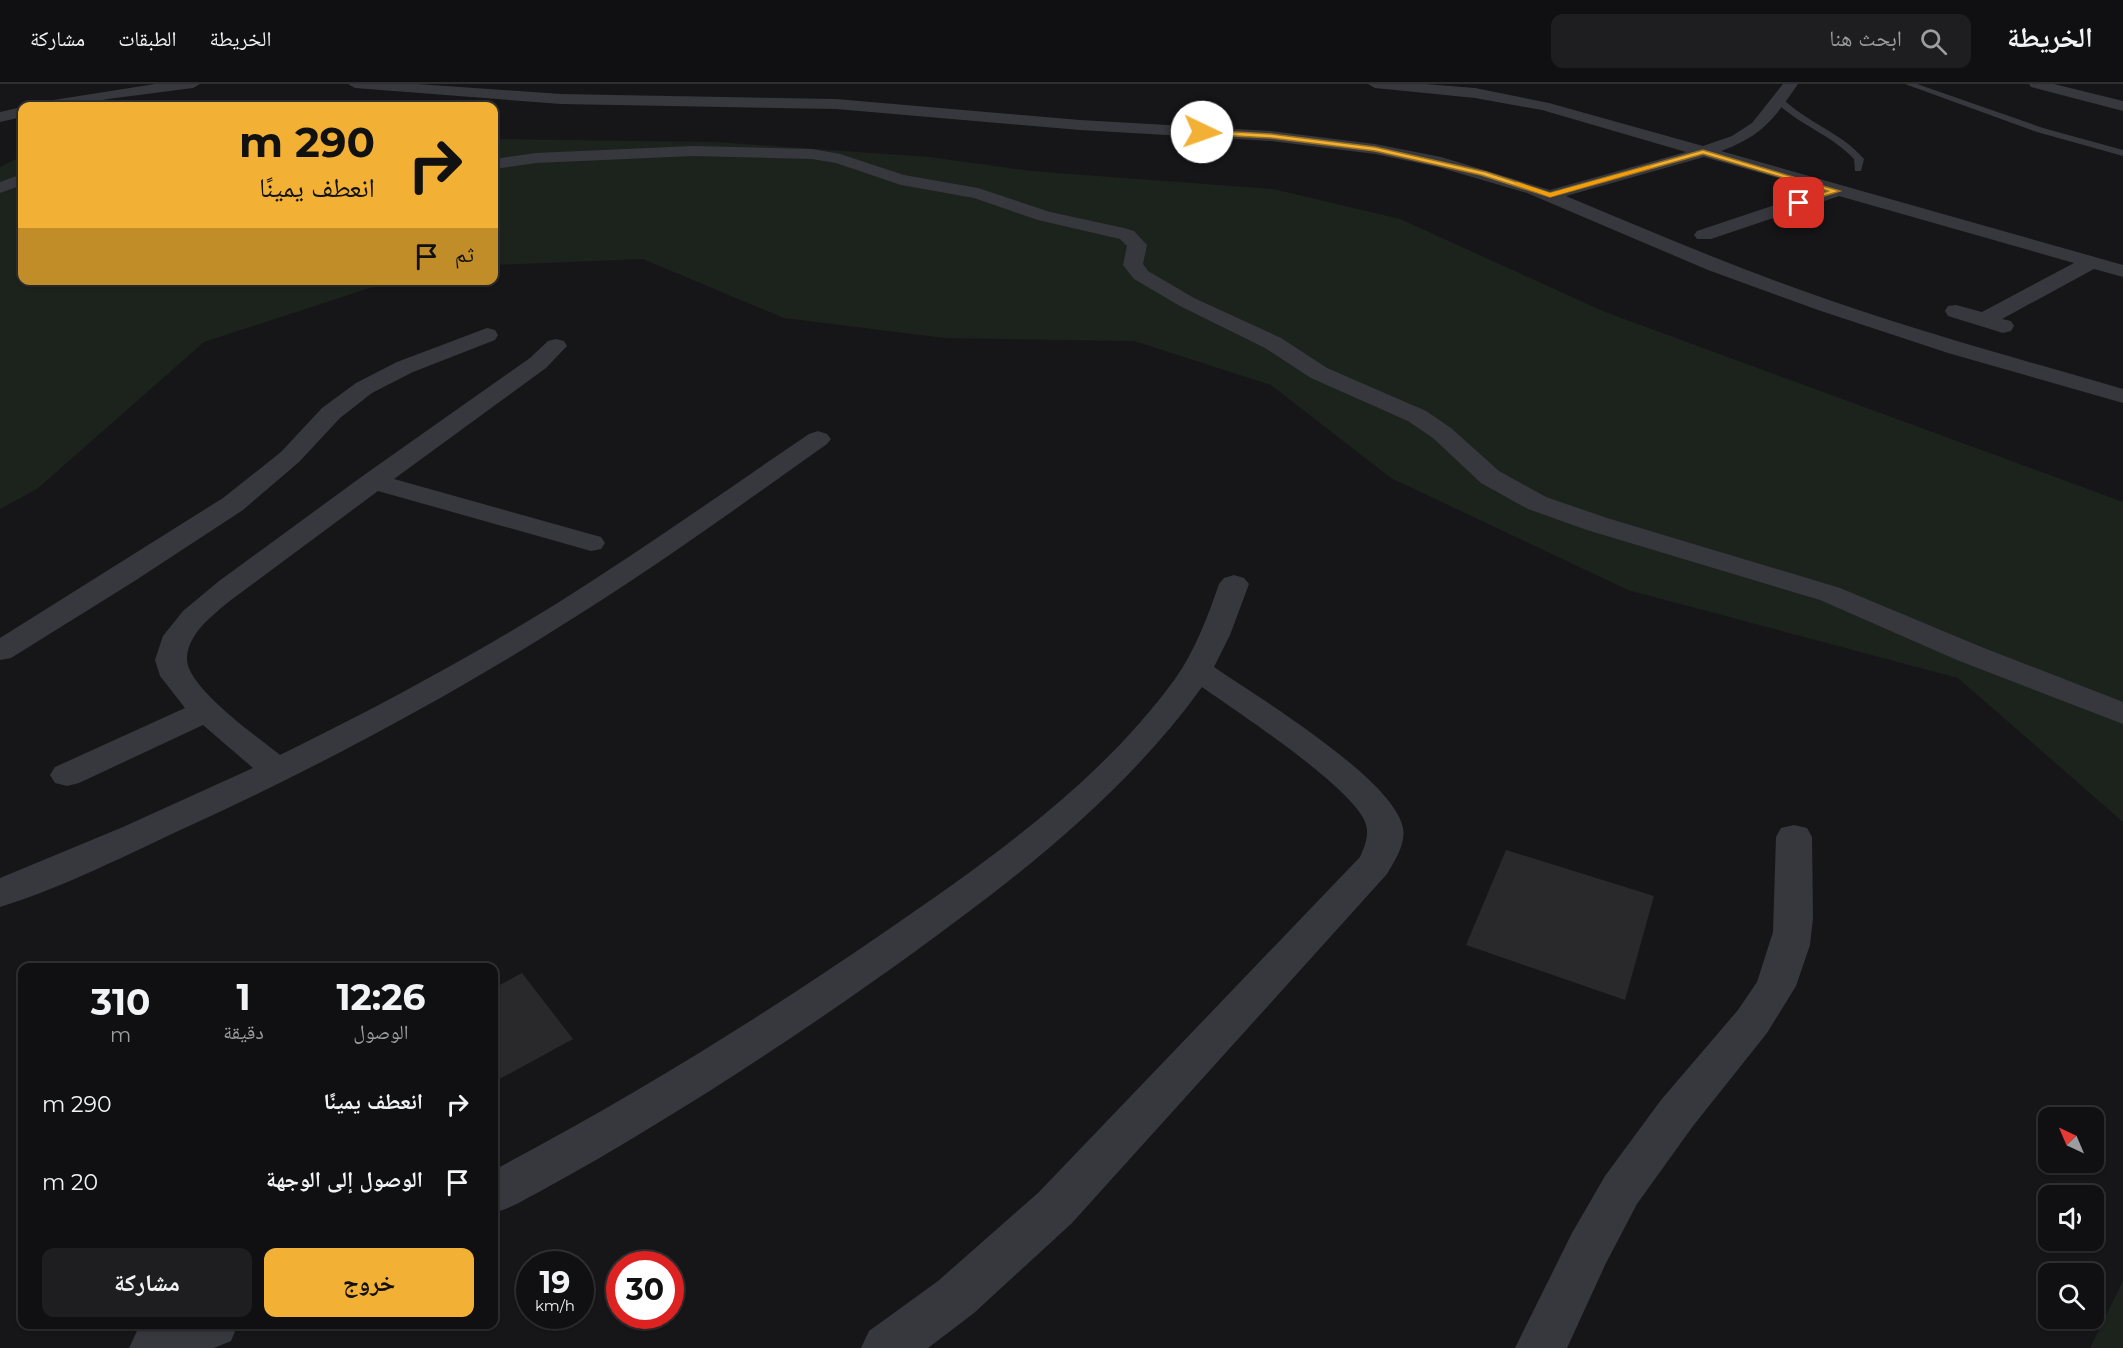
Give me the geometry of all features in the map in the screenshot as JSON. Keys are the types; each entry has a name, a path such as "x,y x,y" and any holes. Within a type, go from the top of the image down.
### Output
{"street":[{"path":"67,102 108,94 193,84"},
{"path":"355,84 561,99 841,97 1080,125 1271,136 1347,144 1441,162 1550,195 1714,266 1825,306 1956,348 2123,396"},
{"path":"1375,84 1450,89 1522,101 2123,271"},
{"path":"1550,195 1703,152 1738,139 1758,126 1791,84"},
{"path":"2036,84 2123,106"},
{"path":"0,117 18,113"},
{"path":"1708,131 1738,139"},
{"path":"498,163 543,157 693,151 812,154 840,159 901,180 978,193 1045,216 1117,231 1127,235 1137,245 1133,265 1148,279 1214,317 1273,343 1326,377 1417,416 1442,433 1472,464 1490,477 1537,503 1587,521 1841,598 1968,653 2123,714"},
{"path":"0,188 18,181"},
{"path":"1704,235 1836,191"},
{"path":"1684,228 1724,242"},
{"path":"1984,320 2092,262"},
{"path":"1956,311 2008,328"},
{"path":"0,651 123,576 233,504 290,457 331,413 364,388 405,367 487,335"},
{"path":"277,770 207,710 176,679 171,667 171,654 185,627 206,608 373,480 538,363 556,346"},
{"path":"0,893 125,840 277,770 453,677 528,634 623,573 819,439"},
{"path":"373,480 591,543"},
{"path":"498,1191 617,1124 831,992 1018,854 1118,764 1169,708 1197,669 1218,628 1234,584"},
{"path":"887,1348 956,1297 1055,1208 1374,865 1386,843 1382,819 1367,799 1335,770 1197,669"},
{"path":"67,775 207,710"},
{"path":"1541,1348 1584,1256 1620,1192 1658,1137 1760,1014 1778,981 1790,947 1795,912 1794,837"},
{"path":"155,1348 201,1329"}],"lane":[{"path":"1909,84 2040,130 2123,153"},
{"path":"1779,100 1792,113 1851,148 1859,159 1858,169"}],"shaded area":[{"path":"498,139 715,142 929,157 1031,171 1273,189 1400,219 1605,312 2123,502 2123,822 1958,678 1628,590 1391,478 1271,385 1134,341 945,338 784,318 643,259 498,265"},
{"path":"18,158 18,285 379,285 204,342 37,489 0,509 0,167"},
{"path":"2123,1281 2123,1348 2090,1348 2099,1329 2104,1329 2104,1320"}],"building":[{"path":"1506,850 1654,896 1625,1000 1466,945"},
{"path":"522,973 573,1039 498,1080 498,986"}],"slow traffic":[{"path":"1517,184 1550,195 1650,167"}],"route":[{"path":"1202,132 1322,141 1375,149 1483,173 1550,195 1703,152 1836,191 1799,203"}]}
